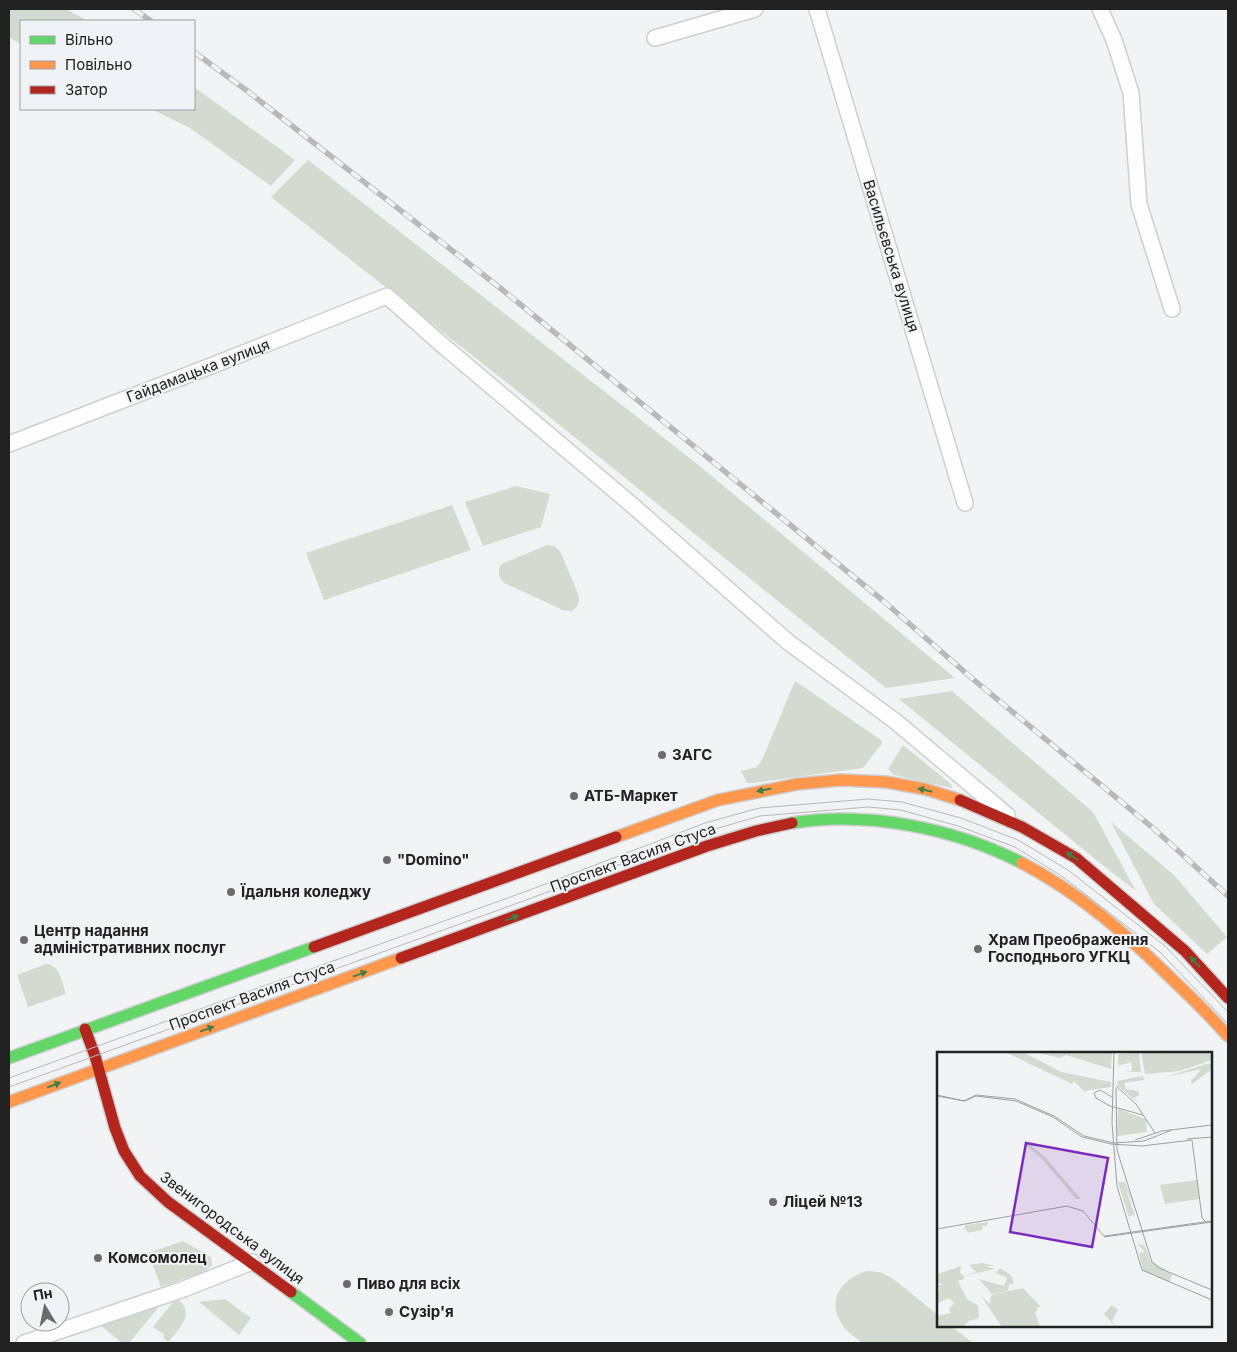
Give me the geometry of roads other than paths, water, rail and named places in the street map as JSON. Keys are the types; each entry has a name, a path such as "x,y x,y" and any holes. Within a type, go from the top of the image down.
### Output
{"street":[{"path":"656,38 754,9"},
{"name":"Васильєвська вулиця","path":"817,9 965,503"},
{"path":"1100,9 1114,40 1131,94 1138,204 1172,309"},
{"name":"Гайдамацька вулиця","path":"9,444 387,296 447,350 632,505 788,642 895,721 1022,827"},
{"name":"Проспект Василя Стуса","path":"9,1058 708,803 760,790 841,780 886,782 925,790 963,801 1022,827 1076,858 1185,951 1228,998"},
{"name":"Проспект Василя Стуса","path":"9,1102 707,846 750,831 806,821 858,819 953,836 1002,853 1040,872 1073,893 1137,945 1228,1036"},
{"name":"Звенигородська вулиця","path":"85,1029 115,1128 124,1151 140,1176 168,1202 360,1343"},
{"path":"24,1343 184,1289 252,1262"}],"tram line":[{"path":"9,1078 527,891 705,823 759,808 868,799 902,802 961,818 1018,840 1068,870 1165,946 1228,1012"},
{"path":"9,1087 529,899 708,831 760,816 868,807 901,810 958,826 1015,847 1063,877 1160,952 1228,1024"}],"railway":[{"path":"134,9 150,20"},
{"path":"195,53 246,90 499,287 881,599 974,680 1153,828 1228,896"}],"place":[{"name":"ЗАГС","path":"662,755"},
{"name":"АТБ-Маркет","path":"574,796"},
{"name":"\"Domino\"","path":"387,860"},
{"name":"Їдальня коледжу","path":"231,892"},
{"name":"Центр надання адміністративних послуг","path":"24,940"},
{"name":"Храм Преображення Господнього УГКЦ","path":"978,949"},
{"name":"Ліцей №13","path":"773,1202"},
{"name":"Комсомолец","path":"98,1258"},
{"name":"Пиво для всіх","path":"347,1284"},
{"name":"Сузір'я","path":"389,1312"}]}
